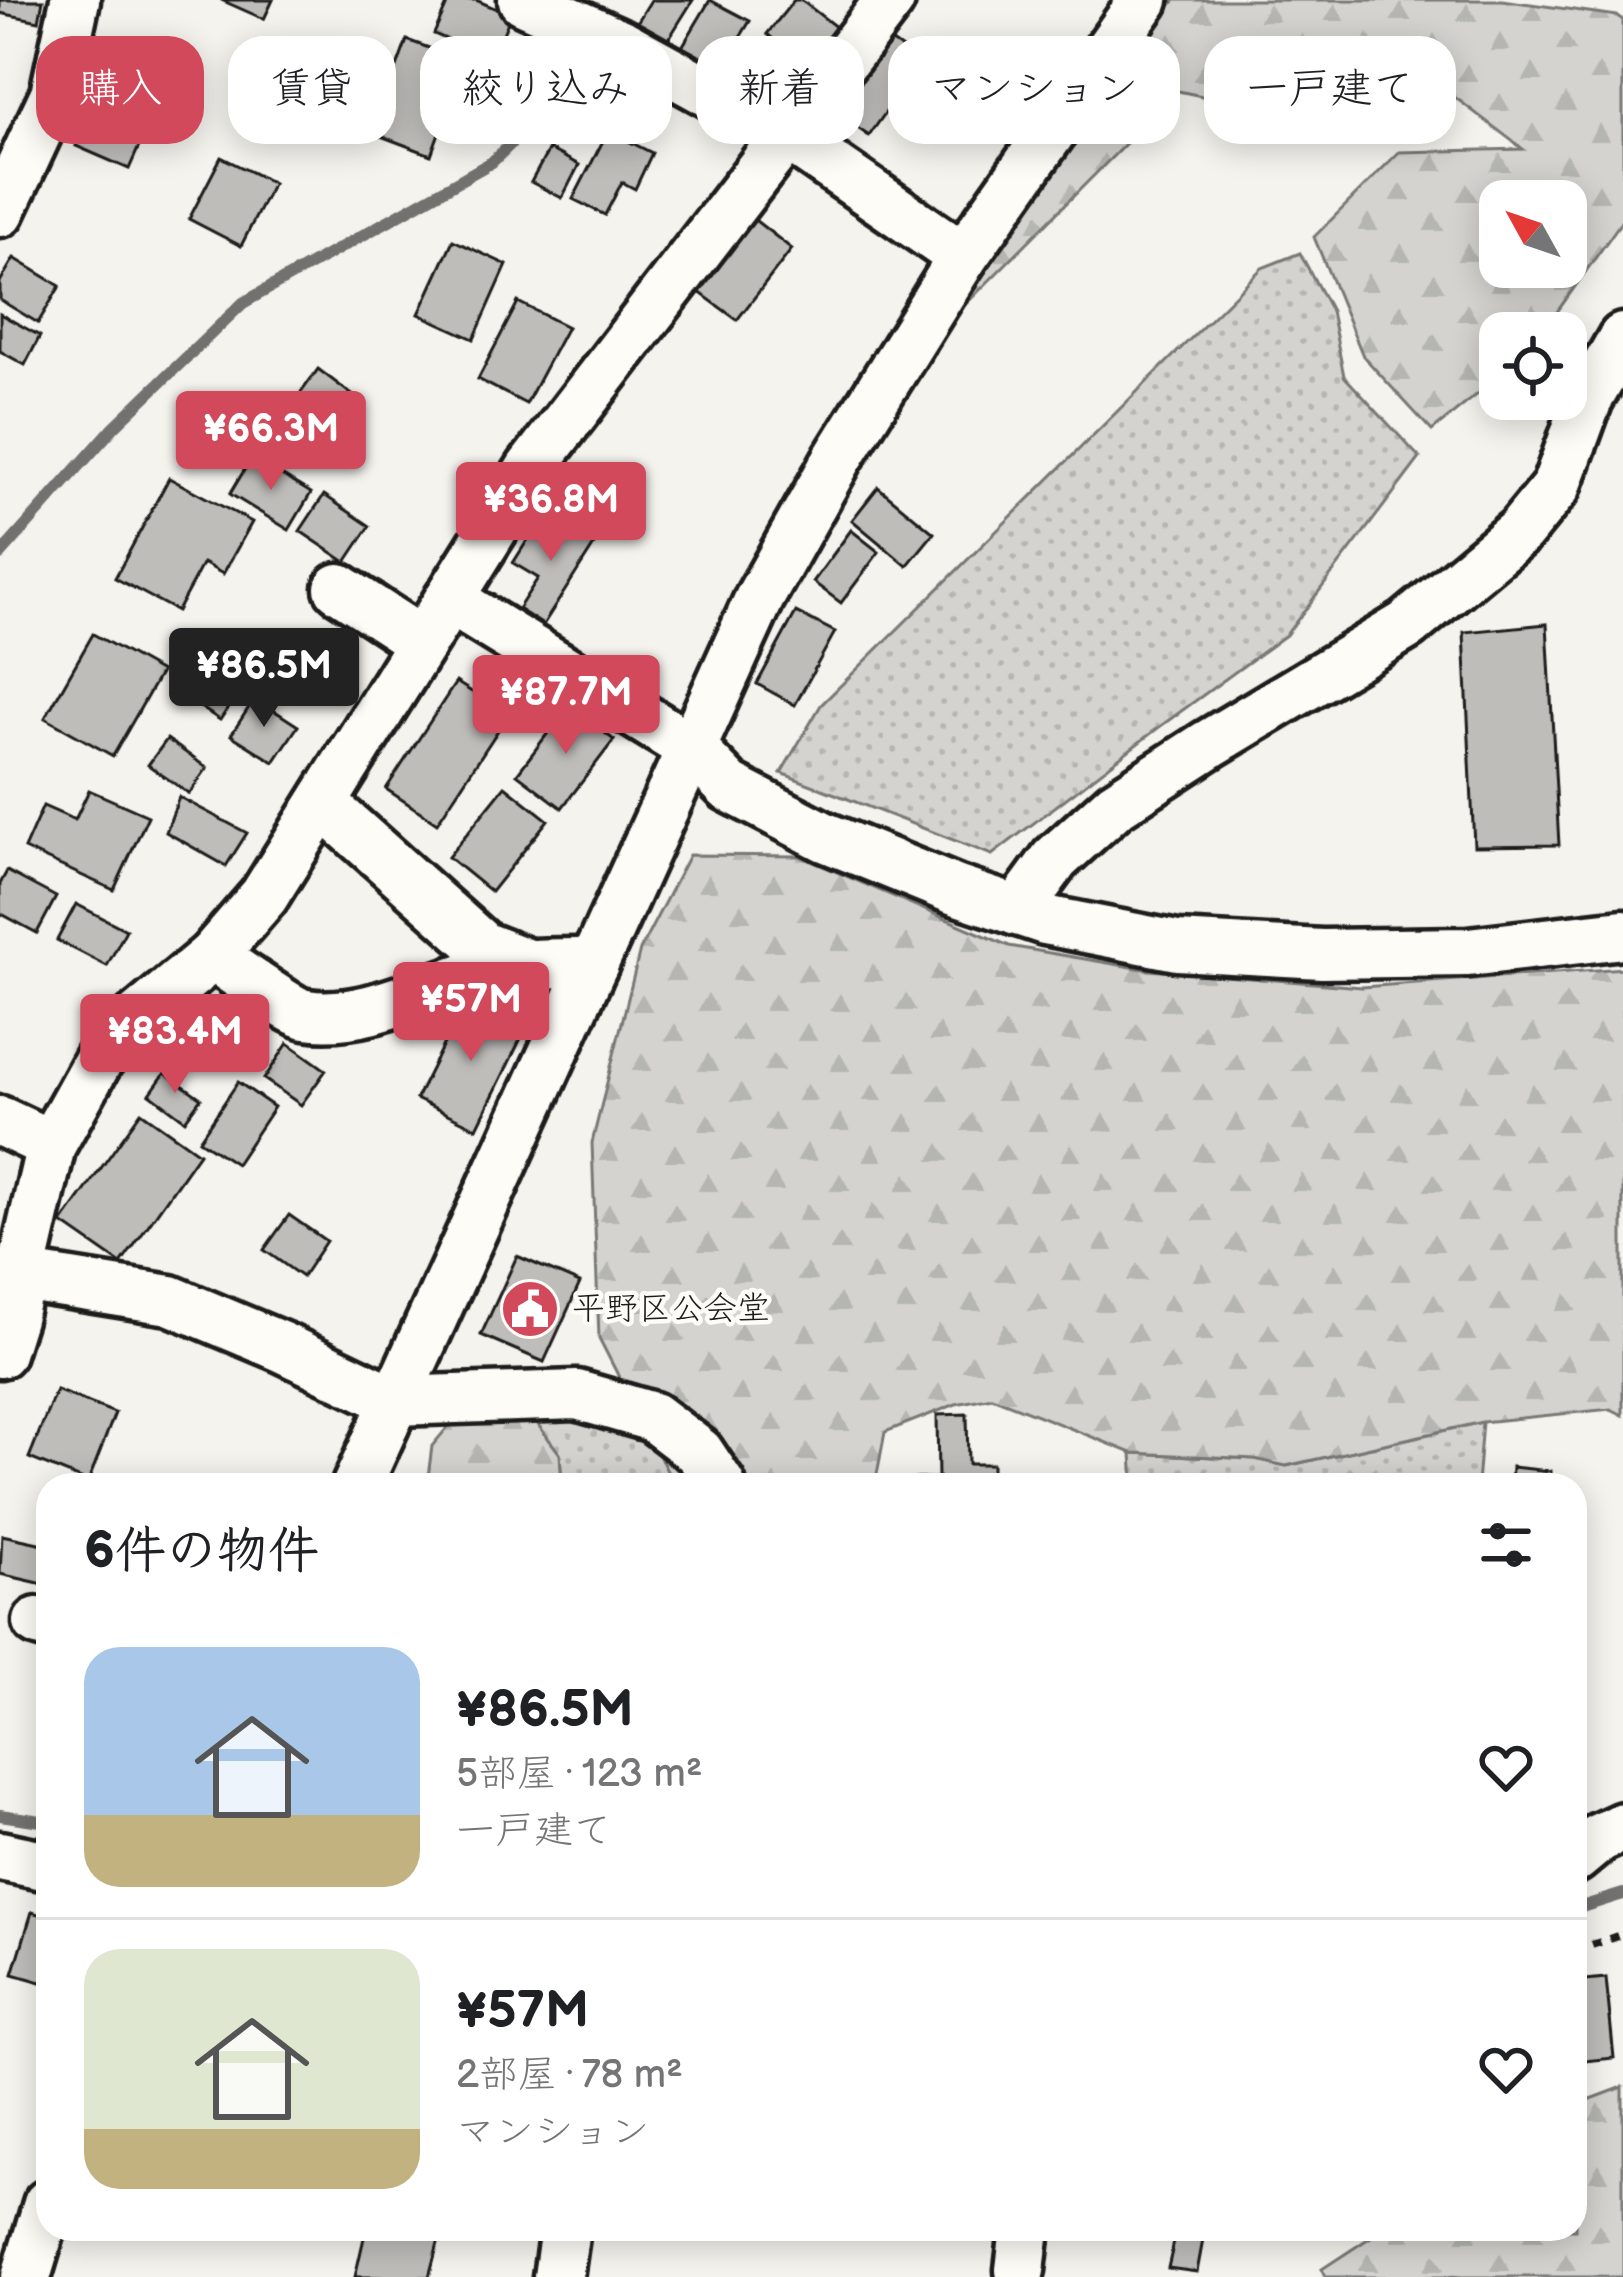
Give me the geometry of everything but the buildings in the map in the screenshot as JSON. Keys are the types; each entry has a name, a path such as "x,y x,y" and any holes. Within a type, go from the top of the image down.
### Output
{"street":[{"path":"0,212 56,94 75,0"},
{"path":"523,0 625,46 696,85"},
{"path":"862,36 890,0"},
{"path":"362,1473 760,597 838,458 963,257 1144,0"},
{"path":"0,1353 51,1145 100,1057 212,956 264,896 531,468 777,144"},
{"path":"799,144 963,257"},
{"path":"1017,911 1054,859 1114,805 1407,625 1520,531 1556,487 1588,399 1623,338"},
{"path":"339,588 422,642"},
{"path":"449,599 691,748 729,787 825,837 955,890 1045,920 1177,946 1322,954 1468,952 1623,934"},
{"path":"323,804 482,946 525,962"},
{"path":"212,956 302,1015 350,1013 402,1002 476,974 525,962 594,963"},
{"path":"0,1121 51,1145"},
{"path":"21,1276 170,1300 395,1401 577,1395 653,1417 699,1452 714,1473"},
{"path":"1587,1848 1623,1827"},
{"path":"0,1856 36,1864"},
{"path":"26,2277 37,2241"},
{"path":"558,2277 563,2241"}],"path":[{"path":"1587,1947 1623,1934"}],"green space":[{"path":"1175,0 1502,0 1617,16 1623,20 1623,219 1587,270 1587,180 1479,180 1479,288 1574,288 1557,312 1479,312 1479,393 1432,431 1363,356 1314,237 1399,152 1523,149 1456,98 1456,36 1204,36 1204,96 1180,91 1180,36 1145,36"},
{"path":"1069,144 1125,144 954,316"},
{"path":"1300,253 1331,311 1344,376 1420,458 1286,635 992,855 781,773 821,705 1262,268"},
{"path":"689,855 800,856 1009,946 1149,970 1362,987 1623,968 1623,1415 1611,1409 1482,1422 1286,1466 1255,1459 1132,1453 992,1397 956,1404 885,1432 877,1473 668,1473 599,1338 592,1143 640,950"},
{"path":"462,1410 527,1410 560,1454 561,1473 429,1473 432,1446"},
{"path":"527,1410 639,1415 717,1473 561,1473 560,1454"},
{"path":"1482,1422 1478,1473 1133,1473 1132,1453 1255,1459 1287,1466"},
{"path":"1623,2087 1623,2277 1325,2277 1322,2269 1365,2241 1587,2241 1587,2100"}],"waterway":[{"path":"0,555 114,427 243,303 492,162 511,144"},
{"path":"0,1815 36,1820"},
{"path":"1587,1905 1623,1894"}],"place":[{"name":"平野区公会堂","path":"530,1309"}]}
